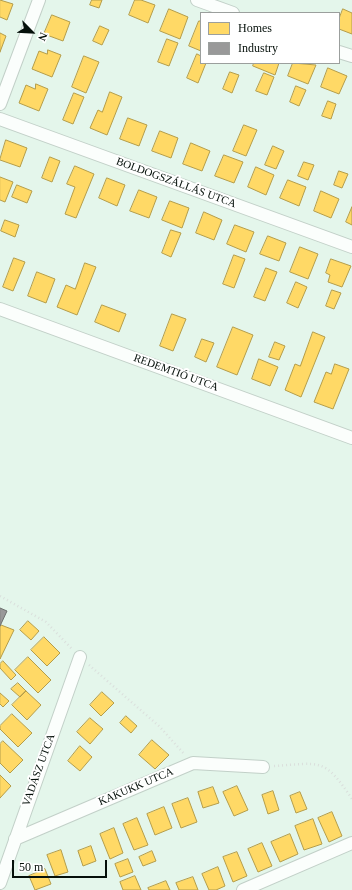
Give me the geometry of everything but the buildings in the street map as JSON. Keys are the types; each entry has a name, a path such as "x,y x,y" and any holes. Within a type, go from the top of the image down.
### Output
{"street":[{"path":"0,104 39,0"},
{"path":"197,0 230,12"},
{"path":"340,52 352,56"},
{"name":"BOLDOGSZÁLLÁS UTCA","path":"0,119 352,247"},
{"name":"REDEMTIÓ UTCA","path":"0,309 352,438"},
{"name":"VADÁSZ UTCA","path":"0,883 80,657"},
{"name":"KAKUKK UTCA","path":"15,839 193,763 263,767"},
{"path":"243,890 352,843"}],"path":[{"path":"0,596 46,622 80,657 160,727 193,763"},
{"path":"263,767 318,764 329,770 352,800"}]}
